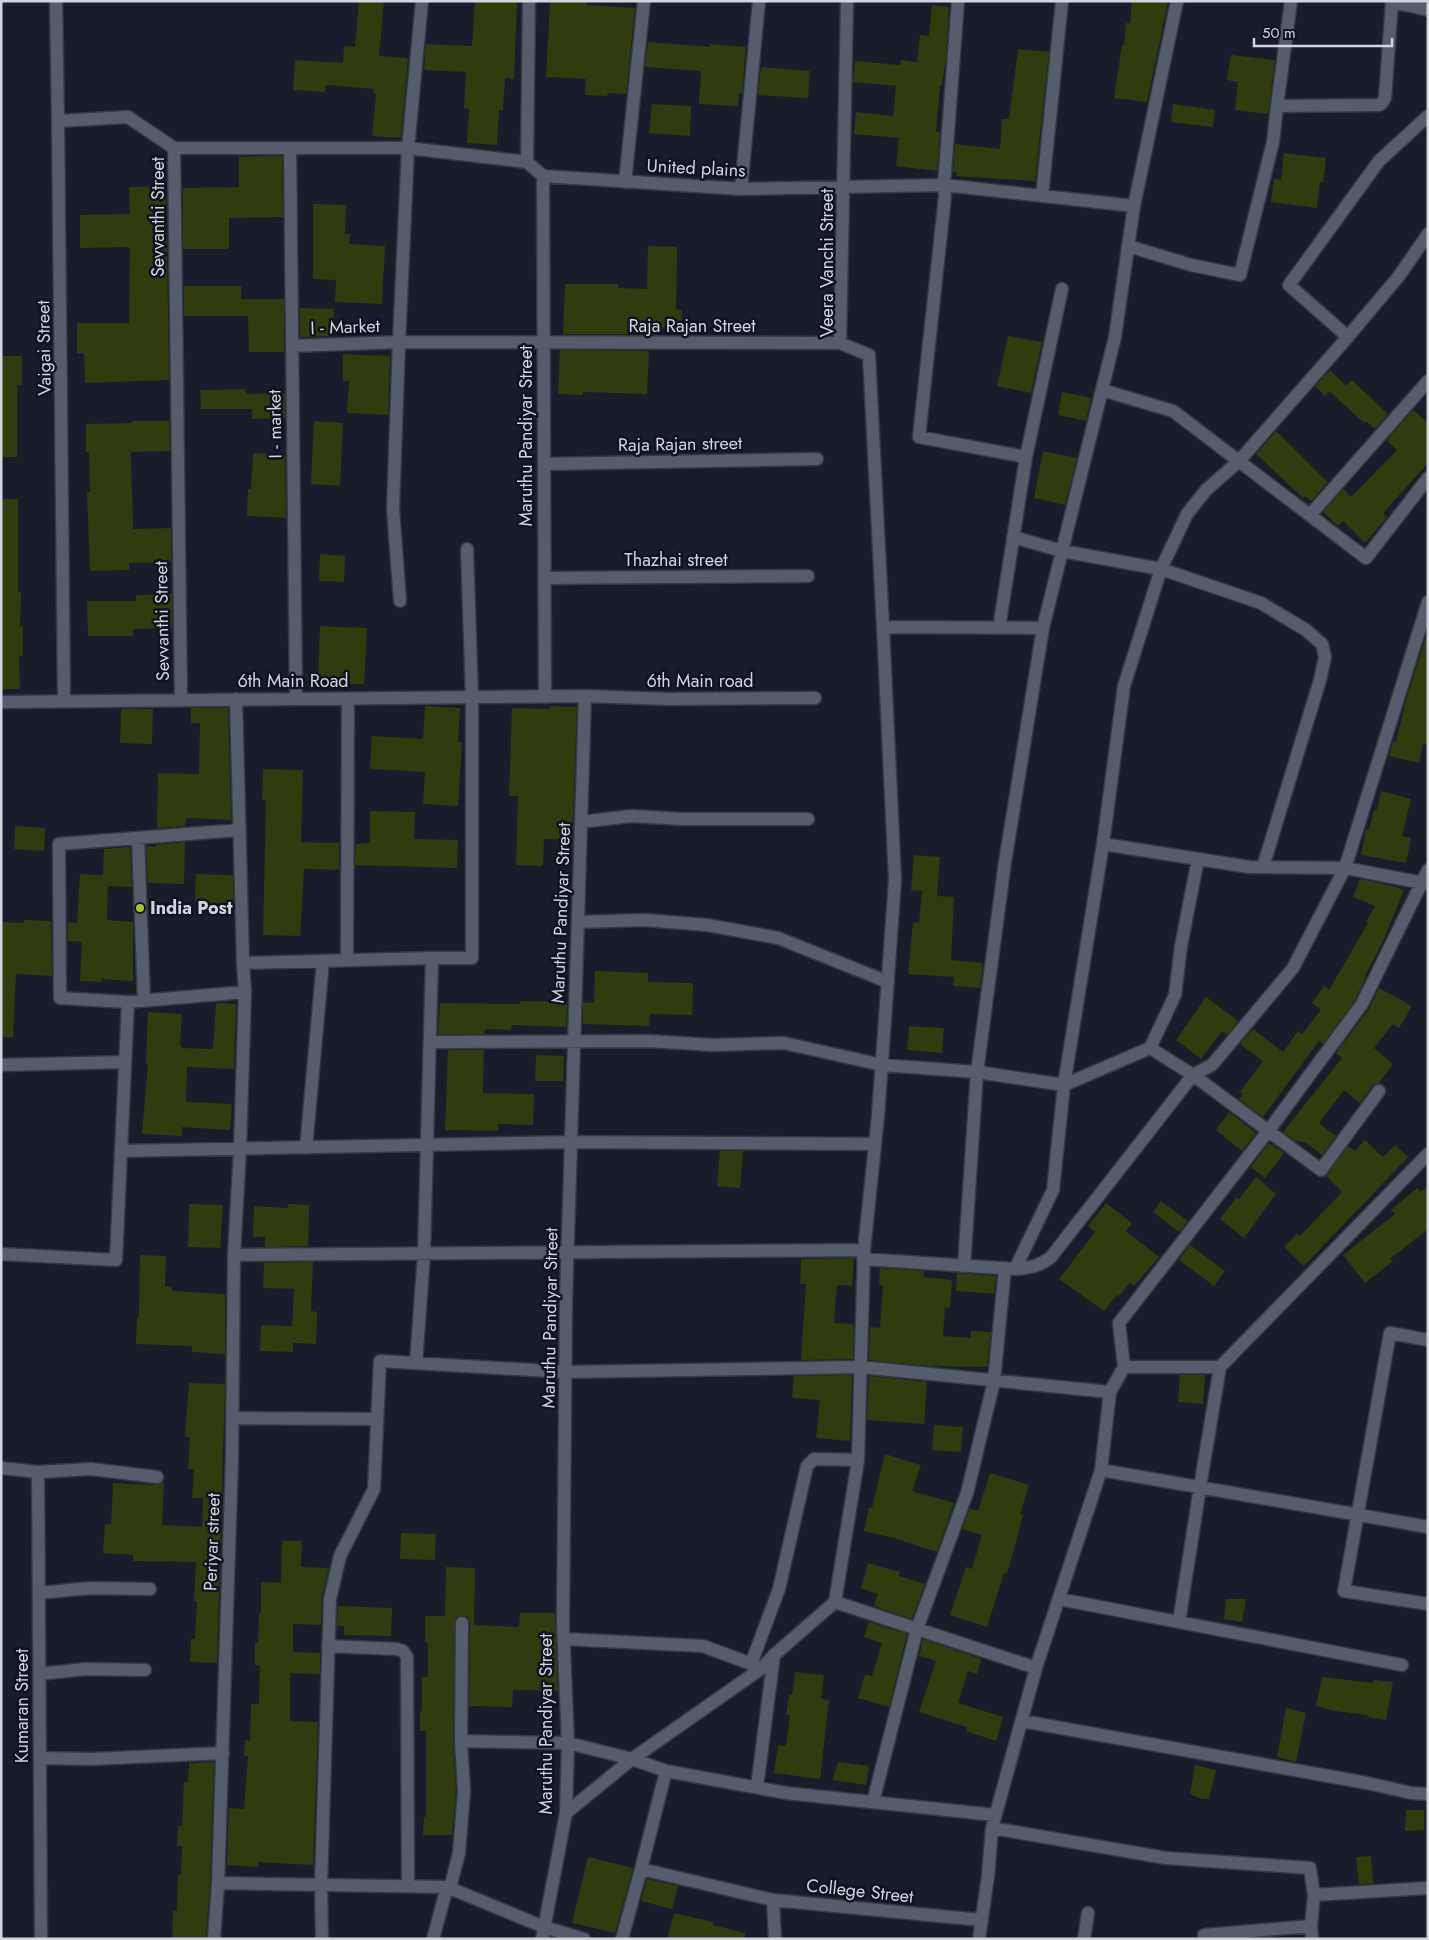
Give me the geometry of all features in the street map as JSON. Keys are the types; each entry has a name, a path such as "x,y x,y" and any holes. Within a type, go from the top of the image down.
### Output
{"street":[{"name":"Vaigai Street","path":"56,1 64,700"},
{"path":"400,601 394,509 396,419 408,148 422,1"},
{"path":"527,162 529,1"},
{"path":"625,182 644,1"},
{"path":"741,189 759,1"},
{"name":"Veera Vanchi Street","path":"847,1 840,343 869,355 882,627"},
{"path":"958,1 944,185 945,196 919,437 1026,457"},
{"path":"1042,196 1062,1"},
{"path":"964,1266 977,1072 1006,862 1043,628 1116,337 1134,206 1177,1"},
{"path":"1128,246 1191,265 1240,275 1273,142 1291,1"},
{"path":"1277,106 1379,105 1385,98 1392,2 1428,10"},
{"path":"1348,337 1289,284 1378,160 1428,116"},
{"path":"58,120 128,117 174,148"},
{"name":"Sevvanthi Street","path":"181,699 174,148 408,148"},
{"name":"I - market","path":"290,148 296,699"},
{"path":"408,148 527,162 543,176"},
{"name":"United plains","path":"543,176 741,189 944,185 1134,206"},
{"name":"Maruthu Pandiyar Street","path":"543,176 545,697"},
{"path":"873,1802 917,1629 967,1493 994,1381 1010,1269 1053,1190 1064,1085 1102,844 1124,686 1161,569 1187,514 1195,503 1206,490 1239,461 1348,337 1399,276 1428,234"},
{"path":"999,628 1026,457 1062,289"},
{"name":"I - Market","path":"292,346 399,342 544,343"},
{"name":"Raja Rajan Street","path":"544,343 840,343"},
{"path":"1310,515 1428,382"},
{"path":"1102,390 1172,411 1366,558 1428,478"},
{"name":"Raja Rajan street","path":"544,464 817,459"},
{"path":"1013,537 1062,551 1161,569 1261,603 1306,630 1322,644 1325,656 1320,680 1263,867"},
{"path":"243,963 472,958 472,698 467,549"},
{"name":"Thazhai street","path":"544,578 808,576"},
{"path":"234,1255 568,1253 863,1255 1010,1269 1032,1268 1042,1265 1052,1257 1193,1075 1212,1065 1293,968 1345,868 1428,602"},
{"path":"566,1813 632,1759 756,1666 774,1655 835,1602 858,1460 863,1255 882,1065 895,880 882,627 1043,628"},
{"name":"6th Main Road","path":"1,702 585,696"},
{"name":"Maruthu Pandiyar Street","path":"543,1933 566,1813 568,1743 564,1639 568,1253 585,696"},
{"name":"6th Main road","path":"585,696 669,699 815,698"},
{"name":"Periyar street","path":"218,1883 233,1418 234,1255 240,1149 245,992 236,699"},
{"path":"347,960 348,699"},
{"path":"581,822 631,816 683,819 808,819"},
{"path":"239,830 59,844 60,998 128,1002 245,992"},
{"path":"138,838 144,1001"},
{"path":"1102,844 1249,867 1345,868 1425,884"},
{"path":"430,1042 648,1041 713,1045 784,1043 882,1065 977,1072 1064,1085 1150,1048 1175,995 1181,946 1198,859"},
{"path":"978,1939 988,1876 993,1822 1036,1668 1101,1470 1110,1392 1124,1367 1119,1323 1268,1131 1362,1004 1425,884 1428,870"},
{"path":"578,922 645,920 707,926 778,938 888,982"},
{"path":"416,1363 424,1254 432,958"},
{"path":"306,1148 322,961"},
{"path":"1,1254 116,1260 128,1002"},
{"path":"1150,1048 1193,1075 1321,1170 1379,1090"},
{"path":"1,1065 125,1062"},
{"path":"121,1151 571,1142 875,1144"},
{"path":"1179,1622 1220,1367 1428,1154"},
{"path":"1428,1340 1390,1333 1344,1591 1428,1604"},
{"path":"322,1939 321,1884 330,1599 340,1556 374,1489 380,1361 566,1372 860,1367 1110,1392"},
{"path":"1124,1367 1220,1367"},
{"path":"233,1418 377,1419"},
{"path":"756,1666 779,1589 807,1466 814,1459 858,1460"},
{"path":"1,1468 38,1472 91,1469 156,1478"},
{"path":"1101,1470 1428,1527"},
{"name":"Kumaran Street","path":"38,1472 41,1939"},
{"path":"39,1593 90,1588 150,1589"},
{"path":"1059,1599 1402,1665"},
{"path":"835,1602 1036,1668"},
{"path":"433,1939 459,1853 464,1791 461,1741 462,1623"},
{"path":"564,1639 703,1646 756,1666"},
{"path":"328,1646 397,1649 403,1651 407,1658 408,1886"},
{"path":"756,1787 774,1655"},
{"path":"39,1674 86,1669 145,1670"},
{"path":"1022,1721 1367,1783 1411,1793 1428,1794"},
{"path":"461,1741 568,1743 632,1759 666,1771 786,1793 873,1802 993,1822 1166,1858 1310,1868 1314,1895 1312,1932 1204,1935 1205,1939"},
{"path":"40,1758 223,1753"},
{"path":"622,1939 666,1771"},
{"name":"College Street","path":"641,1869 773,1900 981,1920"},
{"path":"214,1939 218,1883 448,1887 543,1933 584,1939"},
{"path":"1314,1895 1428,1888"},
{"path":"773,1900 775,1939"},
{"path":"1084,1939 1088,1913"}],"building":[{"path":"359,1 384,1 379,56 408,58 401,138 372,136 376,94 373,93 374,89 326,85 325,92 293,90 295,60 343,63 344,46 355,47"},
{"path":"475,1 517,1 514,79 505,78 503,110 499,110 497,145 467,143 469,109 464,108 466,72 424,70 426,44 472,46"},
{"path":"550,1 587,1 587,5 635,8 626,94 608,93 607,96 585,95 586,79 546,77"},
{"path":"1132,1 1168,2 1147,102 1114,98 1122,45 1124,45 1126,23 1130,23"},
{"path":"932,5 949,7 946,57 942,86 940,85 936,132 940,132 937,171 896,166 899,138 854,134 856,112 893,116 896,86 853,82 855,61 900,65 901,60 917,62 920,35 929,36"},
{"path":"648,42 710,47 710,44 746,47 742,93 739,93 738,106 699,104 701,71 645,67"},
{"path":"1018,49 1049,52 1035,181 956,176 957,172 953,172 955,144 1000,149 1002,119 1009,119"},
{"path":"1231,55 1275,60 1268,114 1235,110 1238,82 1227,80"},
{"path":"761,67 810,71 808,98 758,95"},
{"path":"652,104 691,106 690,136 649,133"},
{"path":"1173,104 1215,110 1213,127 1171,122"},
{"path":"1284,153 1326,158 1323,182 1320,182 1317,208 1271,202 1274,179 1281,180"},
{"path":"282,156 283,217 229,218 229,249 183,249 183,188 239,187 239,157"},
{"path":"166,186 169,380 85,383 84,353 77,354 77,323 129,323 130,248 80,248 80,215 130,214 129,187"},
{"path":"313,204 346,205 345,234 350,234 349,244 385,246 382,304 335,302 336,280 313,279"},
{"path":"648,246 677,247 676,309 682,310 681,329 649,328 649,334 563,334 565,284 618,284 618,288 647,289"},
{"path":"184,286 241,286 241,299 284,299 284,352 249,352 248,316 184,316"},
{"path":"300,308 334,309 332,336 300,337"},
{"path":"1008,336 1042,342 1031,393 997,386"},
{"path":"560,350 649,351 647,394 583,392 583,395 558,394"},
{"path":"343,354 390,356 388,415 347,413 349,381 343,381"},
{"path":"1,356 22,356 22,385 17,385 17,457 1,457"},
{"path":"1330,370 1346,386 1352,380 1388,414 1375,429 1366,421 1364,423 1329,391 1325,396 1315,386"},
{"path":"246,389 246,394 285,393 285,418 252,419 252,409 201,409 200,390"},
{"path":"1062,392 1091,398 1086,421 1058,415"},
{"path":"1413,410 1428,423 1428,463 1383,513 1387,517 1365,543 1343,521 1338,526 1323,512 1343,489 1351,497 1397,450 1387,440"},
{"path":"132,421 169,421 170,451 131,452 133,529 171,528 171,562 129,563 129,570 90,571 87,492 90,492 89,452 86,452 86,424 133,423"},
{"path":"314,421 343,423 340,486 311,484"},
{"path":"1276,431 1328,482 1311,501 1305,496 1303,498 1256,454"},
{"path":"1043,451 1077,458 1065,505 1034,498"},
{"path":"253,453 285,455 286,518 247,516 248,489 251,489"},
{"path":"1,499 18,499 18,592 21,592 20,626 23,626 23,656 19,656 20,689 1,689"},
{"path":"320,554 345,556 344,582 319,581"},
{"path":"172,594 172,628 133,629 133,636 88,636 87,601 136,601 136,595"},
{"path":"320,626 367,628 364,684 318,684"},
{"path":"1428,630 1428,745 1423,744 1419,763 1389,756 1393,741 1396,742 1405,704"},
{"path":"425,706 460,708 458,742 462,742 458,806 423,804 425,772 370,769 372,736 423,739"},
{"path":"551,706 577,707 572,840 544,839 543,866 516,865 518,796 509,796 512,708 550,709"},
{"path":"191,708 228,708 231,820 186,818 185,826 157,828 158,773 199,774 200,723 191,723"},
{"path":"121,709 153,709 152,744 120,743"},
{"path":"263,769 303,770 301,842 339,843 339,870 304,869 300,936 263,935 266,801 262,800"},
{"path":"1381,791 1411,799 1402,836 1411,838 1406,863 1361,855 1366,829 1369,830 1374,810 1377,810"},
{"path":"370,811 415,812 414,839 458,840 457,868 355,865 356,844 370,843"},
{"path":"15,826 45,828 44,851 14,849"},
{"path":"185,842 184,884 148,883 146,846 156,847 156,845"},
{"path":"130,847 132,887 108,886 107,920 133,922 133,981 102,979 102,982 80,981 82,942 68,941 68,922 77,923 80,874 103,875 104,849"},
{"path":"914,855 940,857 937,896 954,897 951,960 983,963 980,988 953,986 954,977 908,974 913,922 919,923 922,891 911,890"},
{"path":"196,874 233,875 233,904 195,903"},
{"path":"1360,879 1404,890 1384,939 1355,1000 1323,1044 1319,1041 1263,1117 1239,1099 1243,1094 1240,1092 1263,1061 1240,1044 1253,1029 1283,1052 1298,1031 1302,1034 1321,1010 1312,1003 1324,986 1329,990 1368,923 1366,922 1375,906 1353,897"},
{"path":"24,920 51,921 52,976 16,974 13,1037 1,1037 1,922 24,923"},
{"path":"595,971 648,973 648,982 693,983 692,1015 650,1014 649,1026 583,1024 583,1002 594,1003"},
{"path":"1379,988 1412,1006 1399,1028 1393,1024 1374,1048 1393,1064 1379,1083 1372,1086 1360,1103 1344,1090 1319,1123 1336,1136 1322,1155 1305,1142 1296,1141 1283,1132 1342,1058 1336,1053 1369,1009"},
{"path":"1206,997 1238,1021 1227,1035 1222,1031 1201,1059 1176,1040"},
{"path":"520,1001 567,1002 566,1027 512,1025 511,1030 485,1029 484,1034 438,1034 440,1003 520,1004"},
{"path":"216,1003 236,1004 234,1069 187,1067 186,1102 232,1104 230,1130 182,1127 182,1136 142,1134 148,1064 146,1064 148,1012 182,1014 180,1045 182,1048 213,1049"},
{"path":"909,1026 944,1028 942,1053 907,1050"},
{"path":"448,1050 484,1050 483,1093 534,1094 533,1125 498,1124 498,1131 445,1130"},
{"path":"536,1055 564,1056 563,1081 535,1081"},
{"path":"1229,1112 1256,1133 1242,1151 1216,1130"},
{"path":"1365,1140 1383,1157 1395,1145 1408,1157 1304,1266 1284,1247 1297,1234 1300,1236 1342,1192 1326,1176 1348,1146 1355,1151"},
{"path":"1269,1143 1284,1153 1265,1178 1251,1167"},
{"path":"720,1151 743,1151 740,1188 717,1186"},
{"path":"1256,1177 1276,1194 1244,1238 1220,1219 1236,1198 1239,1199"},
{"path":"1428,1186 1428,1229 1390,1259 1392,1262 1365,1283 1343,1255 1395,1214 1391,1210 1417,1188 1420,1192"},
{"path":"1161,1201 1188,1221 1179,1232 1153,1212"},
{"path":"1106,1203 1132,1223 1126,1231 1159,1257 1134,1286 1130,1283 1104,1311 1059,1279 1095,1232 1088,1226"},
{"path":"189,1204 223,1205 220,1248 188,1247"},
{"path":"288,1204 309,1205 308,1246 265,1247 265,1237 253,1237 254,1206 288,1208"},
{"path":"1190,1245 1225,1271 1214,1286 1179,1260"},
{"path":"140,1255 166,1256 165,1286 172,1287 172,1291 225,1294 225,1354 192,1352 192,1346 136,1344 137,1317 139,1317"},
{"path":"854,1258 852,1286 837,1285 834,1323 852,1324 854,1326 853,1359 801,1360 806,1284 800,1284 801,1259"},
{"path":"313,1262 311,1311 317,1312 316,1344 293,1343 293,1352 260,1351 261,1325 292,1326 294,1289 263,1288 264,1263"},
{"path":"880,1268 924,1271 924,1277 952,1280 950,1308 945,1307 943,1336 971,1338 971,1331 991,1332 987,1367 928,1366 869,1360 870,1327 880,1328 883,1285 879,1285"},
{"path":"957,1273 996,1276 994,1294 956,1291"},
{"path":"852,1375 850,1441 816,1438 820,1400 792,1398 794,1376"},
{"path":"1180,1375 1205,1375 1203,1404 1178,1402"},
{"path":"869,1376 927,1382 924,1424 867,1420"},
{"path":"189,1383 225,1384 217,1663 190,1662 191,1639 195,1639 197,1601 194,1601 196,1562 133,1561 133,1555 103,1553 105,1524 111,1525 113,1483 157,1485 164,1482 162,1525 202,1527 203,1498 192,1498 194,1469 188,1469 190,1437 185,1437"},
{"path":"934,1425 963,1427 961,1452 932,1450"},
{"path":"885,1454 921,1465 912,1491 954,1503 937,1552 903,1540 864,1531 869,1507 872,1508"},
{"path":"990,1473 1029,1485 1020,1514 1023,1515 1013,1553 1007,1573 1004,1573 987,1627 950,1615 966,1567 972,1569 982,1535 962,1529 970,1508 978,1511"},
{"path":"401,1533 436,1534 435,1560 400,1559"},
{"path":"282,1541 302,1541 301,1567 329,1568 322,1597 321,1625 293,1624 293,1652 320,1653 320,1674 290,1673 290,1721 318,1722 313,1865 258,1862 258,1867 227,1865 229,1808 244,1809 248,1756 244,1756 245,1740 250,1741 251,1704 259,1704 260,1666 255,1665 255,1643 258,1643 259,1613 261,1613 261,1582 281,1583"},
{"path":"868,1563 900,1572 899,1576 925,1584 912,1619 874,1606 878,1594 861,1588"},
{"path":"446,1567 475,1568 474,1625 519,1627 520,1613 555,1613 558,1691 513,1690 512,1707 469,1706 470,1623 467,1616 463,1615 455,1618 453,1741 456,1791 452,1835 423,1835 424,1817 426,1817 426,1731 420,1731 420,1711 422,1711 422,1677 428,1677 428,1643 425,1642 425,1616 445,1616"},
{"path":"1226,1599 1246,1599 1242,1622 1224,1619"},
{"path":"338,1606 392,1608 391,1636 344,1635 344,1626 337,1626"},
{"path":"869,1622 907,1634 889,1707 858,1698 865,1674 872,1676 882,1643 864,1637"},
{"path":"923,1639 981,1659 977,1674 968,1671 958,1703 1003,1717 996,1741 966,1731 967,1727 919,1712 936,1661 919,1656"},
{"path":"795,1672 824,1675 821,1699 829,1700 820,1779 774,1773 778,1745 786,1746 790,1715 786,1715 789,1695 792,1695"},
{"path":"1322,1677 1373,1683 1374,1680 1393,1682 1386,1720 1316,1706"},
{"path":"1286,1708 1306,1713 1296,1762 1277,1757"},
{"path":"214,1762 206,1939 172,1938 173,1911 177,1911 178,1875 181,1875 182,1846 177,1846 178,1826 182,1826 184,1782 188,1782 189,1763"},
{"path":"838,1762 869,1766 866,1785 832,1780"},
{"path":"1195,1765 1216,1770 1209,1799 1202,1799 1190,1794"},
{"path":"1406,1810 1424,1810 1424,1830 1405,1831"},
{"path":"1371,1856 1373,1883 1359,1884 1356,1857"},
{"path":"588,1857 633,1868 615,1933 572,1923"},
{"path":"647,1879 678,1886 672,1909 641,1901"},
{"path":"674,1913 713,1922 713,1925 745,1933 745,1939 667,1939"}],"place":[{"name":"India Post","path":"140,908"}]}
